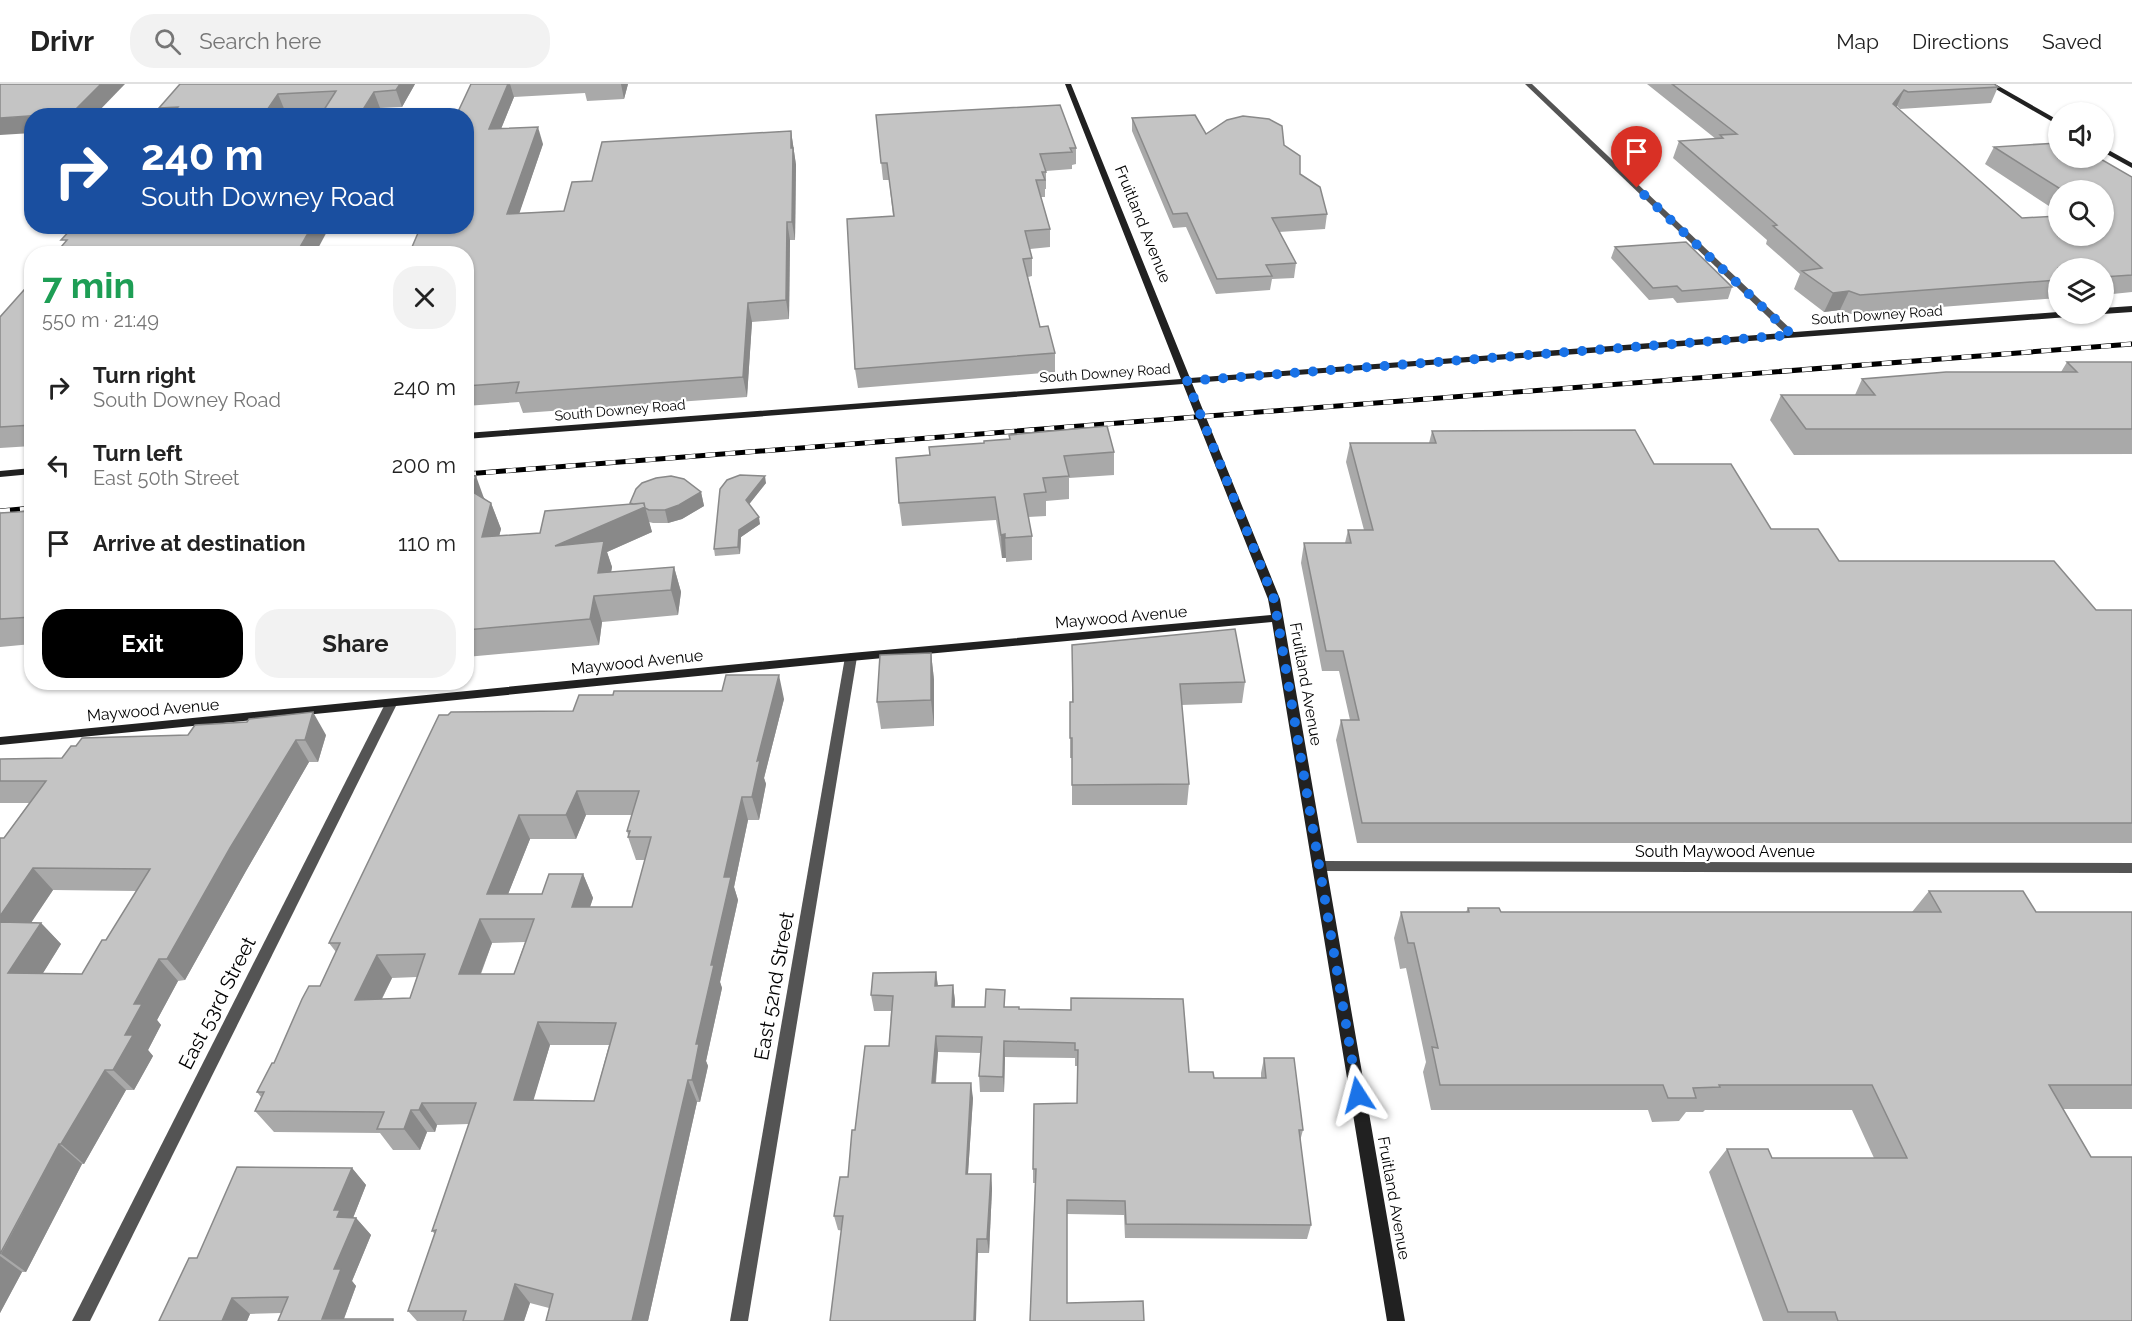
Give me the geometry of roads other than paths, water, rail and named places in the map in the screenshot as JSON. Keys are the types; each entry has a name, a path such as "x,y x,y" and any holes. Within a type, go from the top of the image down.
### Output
{"street":[{"name":"Fruitland Avenue","path":"1068,84 1274,599 1396,1321"},
{"path":"1528,84 1792,335"},
{"path":"1990,84 2048,117"},
{"path":"2114,156 2132,166"},
{"path":"2114,310 2132,309"},
{"name":"South Downey Road","path":"474,435 2048,316"},
{"path":"0,474 24,472"},
{"name":"Maywood Avenue","path":"0,741 851,657 1277,618"},
{"name":"East 52nd Street","path":"739,1321 851,657"},
{"name":"East 53rd Street","path":"81,1321 391,704"},
{"name":"South Maywood Avenue","path":"1319,866 2132,868"}],"railway":[{"path":"474,473 2132,344"},
{"path":"0,511 24,509"}]}
